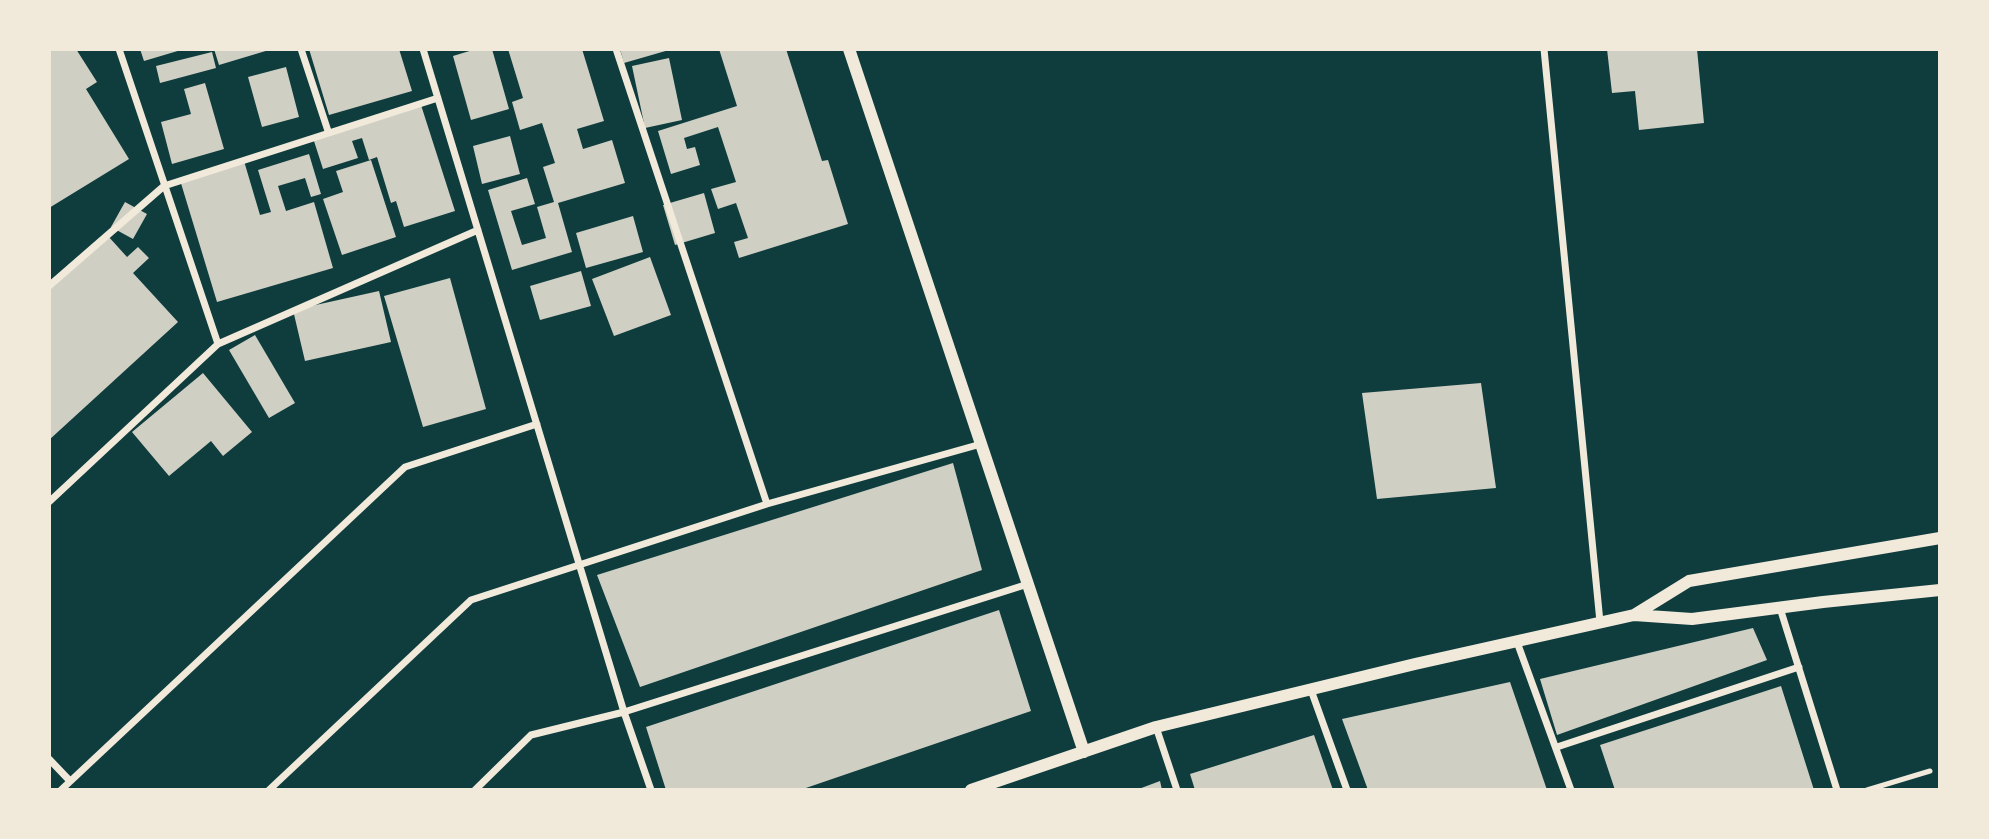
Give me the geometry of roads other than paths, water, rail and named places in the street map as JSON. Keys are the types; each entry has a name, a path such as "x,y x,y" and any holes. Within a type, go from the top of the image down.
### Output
{"street":[{"path":"119,49 218,344"},
{"path":"301,49 328,131"},
{"path":"423,49 624,712 651,790"},
{"path":"616,49 767,503"},
{"path":"849,49 1084,752"},
{"path":"1544,49 1600,622"},
{"path":"49,286 164,186 438,97"},
{"path":"49,502 218,344 478,230"},
{"path":"61,790 405,467 537,424"},
{"path":"268,790 471,600 767,503 981,444"},
{"path":"1634,615 1689,581 1940,538"},
{"path":"475,790 531,735 624,712 1028,584"},
{"path":"971,790 1156,727 1600,622 1634,615 1692,619 1940,590"},
{"path":"1780,608 1838,790"},
{"path":"1517,642 1571,790"},
{"path":"1556,747 1799,667"},
{"path":"1311,690 1347,790"},
{"path":"1156,727 1177,790"},
{"path":"49,759 71,781"}],"lane":[{"path":"1867,790 1930,771"}]}
